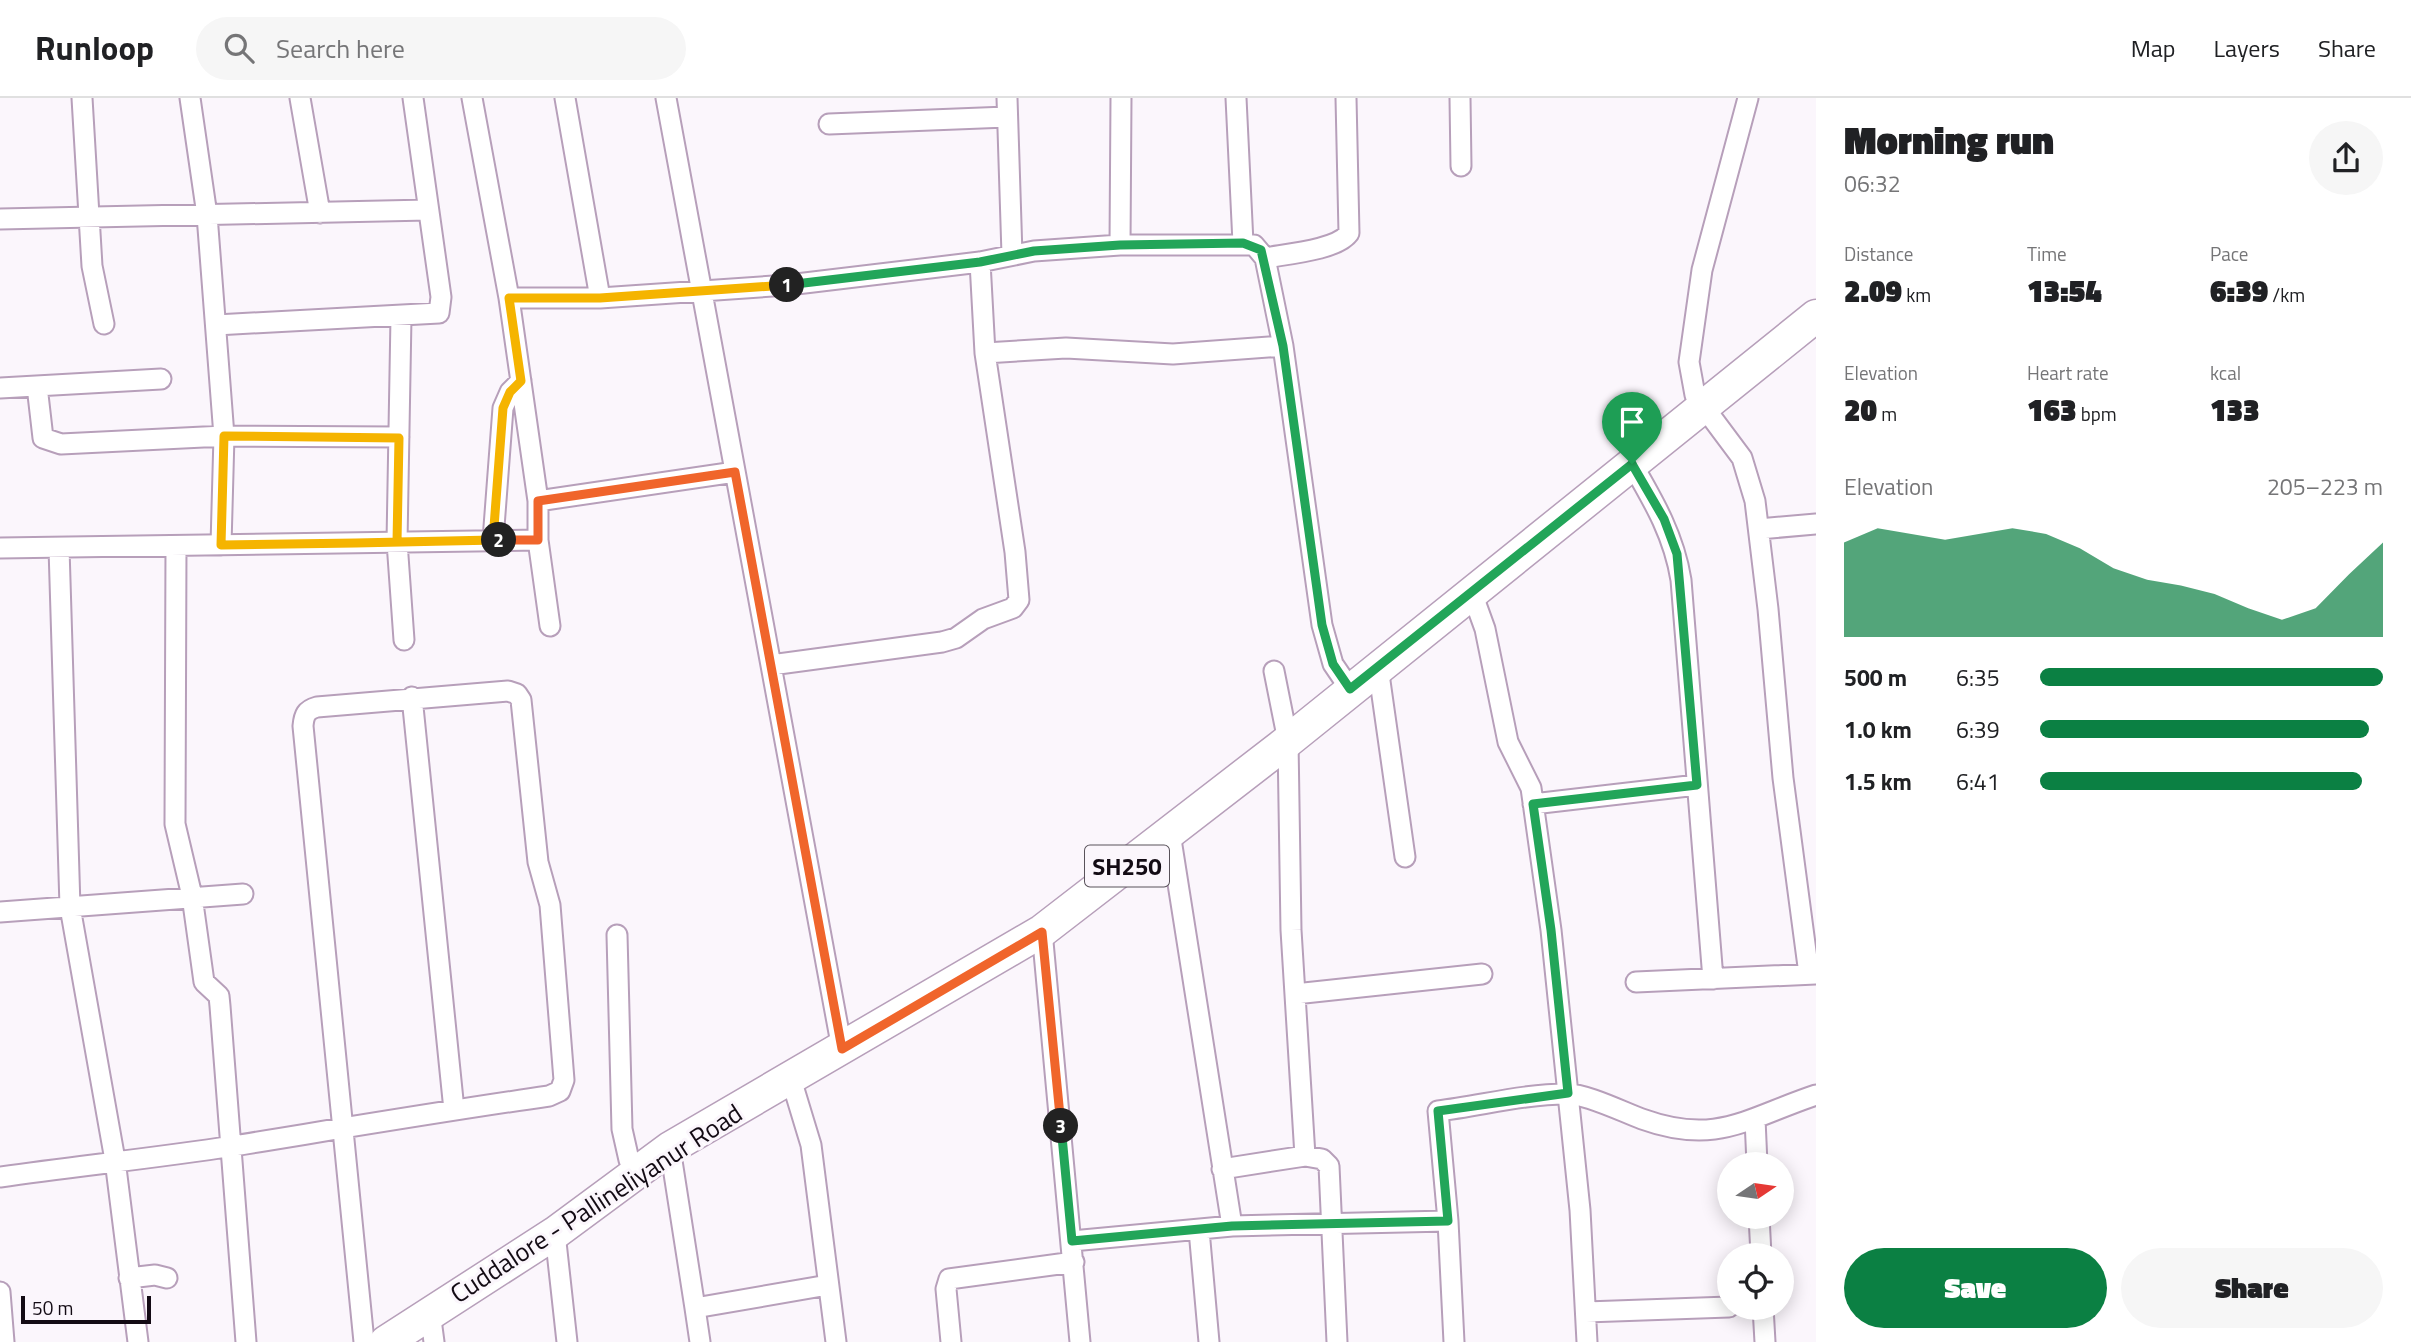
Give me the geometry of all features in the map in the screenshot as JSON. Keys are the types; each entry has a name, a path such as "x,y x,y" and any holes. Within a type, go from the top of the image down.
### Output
{"main road":[{"name":"Cuddalore - Pallineliyanur Road","path":"387,1342 432,1327 670,1149 1042,932 1288,741 1816,316"}],"street":[{"path":"82,98 92,266 104,324"},
{"path":"190,98 207,215 224,436 221,545"},
{"path":"300,98 320,213"},
{"path":"216,325 433,316 439,313 441,307 413,98"},
{"path":"471,98 509,298 538,501 538,540 550,626"},
{"path":"565,98 600,298"},
{"path":"666,98 842,1049"},
{"path":"1120,245 1121,98"},
{"path":"1236,98 1243,243"},
{"path":"1265,258 1333,244 1344,239 1349,233 1346,98"},
{"path":"1460,98 1461,166"},
{"path":"1636,982 1813,974 1783,778 1759,529 1742,458 1702,408 1695,396 1691,373 1692,323 1715,217 1748,98"},
{"path":"830,124 1007,108 1012,255"},
{"path":"0,219 428,210"},
{"path":"509,298 600,298 844,280 980,262 1012,255 1120,245 1243,243 1261,250 1265,258 1283,346 1322,625 1333,664 1350,689"},
{"path":"771,665 942,642 956,638 983,619 1013,608 1019,600 1017,564 985,353 980,262"},
{"path":"401,317 397,542 404,640"},
{"path":"985,353 1066,348 1172,354 1283,346"},
{"path":"0,388 161,379"},
{"path":"493,540 503,408 510,392 521,381"},
{"path":"37,386 40,429 43,438 49,443 224,436 399,438"},
{"path":"1632,464 1664,519 1677,554 1713,979"},
{"path":"538,501 735,472"},
{"path":"1759,529 1816,524"},
{"path":"0,548 538,540"},
{"path":"176,546 175,824 192,896 204,982 219,996 246,1342"},
{"path":"59,548 70,907 115,1160 138,1342"},
{"path":"1472,593 1485,629 1508,742 1523,769 1533,804 1551,930 1580,1210 1587,1342"},
{"path":"1378,667 1405,857"},
{"path":"1274,671 1288,741 1291,930 1305,1156"},
{"path":"0,1177 230,1146 342,1128 454,1110 550,1096 560,1091 564,1080 550,905 538,862 521,700 517,694 508,691 412,697 317,707 308,710 304,716 342,1128 364,1342"},
{"path":"412,697 454,1110"},
{"path":"1533,804 1697,785"},
{"path":"1170,833 1232,1226"},
{"path":"0,912 243,894"},
{"path":"1042,932 1080,1342"},
{"path":"617,935 622,1129 629,1160 637,1172"},
{"path":"1295,994 1482,974"},
{"path":"791,1079 811,1145 836,1342"},
{"path":"1454,1342 1448,1221 1438,1111 1568,1093 1663,1127 1691,1132 1720,1130 1816,1095"},
{"path":"1755,1119 1756,1152"},
{"path":"670,1149 700,1342"},
{"path":"1222,1169 1305,1156 1322,1159 1329,1166 1337,1342"},
{"path":"1072,1241 1232,1226 1448,1221"},
{"path":"1199,1230 1209,1342"},
{"path":"555,1233 567,1342"},
{"path":"951,1342 946,1289 949,1279 1074,1262"},
{"path":"130,1278 155,1275 167,1278"},
{"path":"695,1308 828,1285"},
{"path":"0,1292 4,1342"},
{"path":"1586,1312 1717,1307"},
{"path":"1764,1320 1765,1342"}],"route":[{"path":"1632,464 1350,689 1333,664 1322,625 1283,346 1265,258 1261,250 1254,245 1243,243 1120,245 1034,251 980,262 788,285 600,298 509,298 521,381 505,399 503,408 493,540 397,542 251,545 221,545 224,436 399,438 397,542 538,540 538,501 735,472 842,1049 1042,932 1072,1241 1232,1226 1448,1221 1438,1111 1568,1093 1551,930 1533,804 1697,785 1677,554 1664,519 1632,464"}]}
